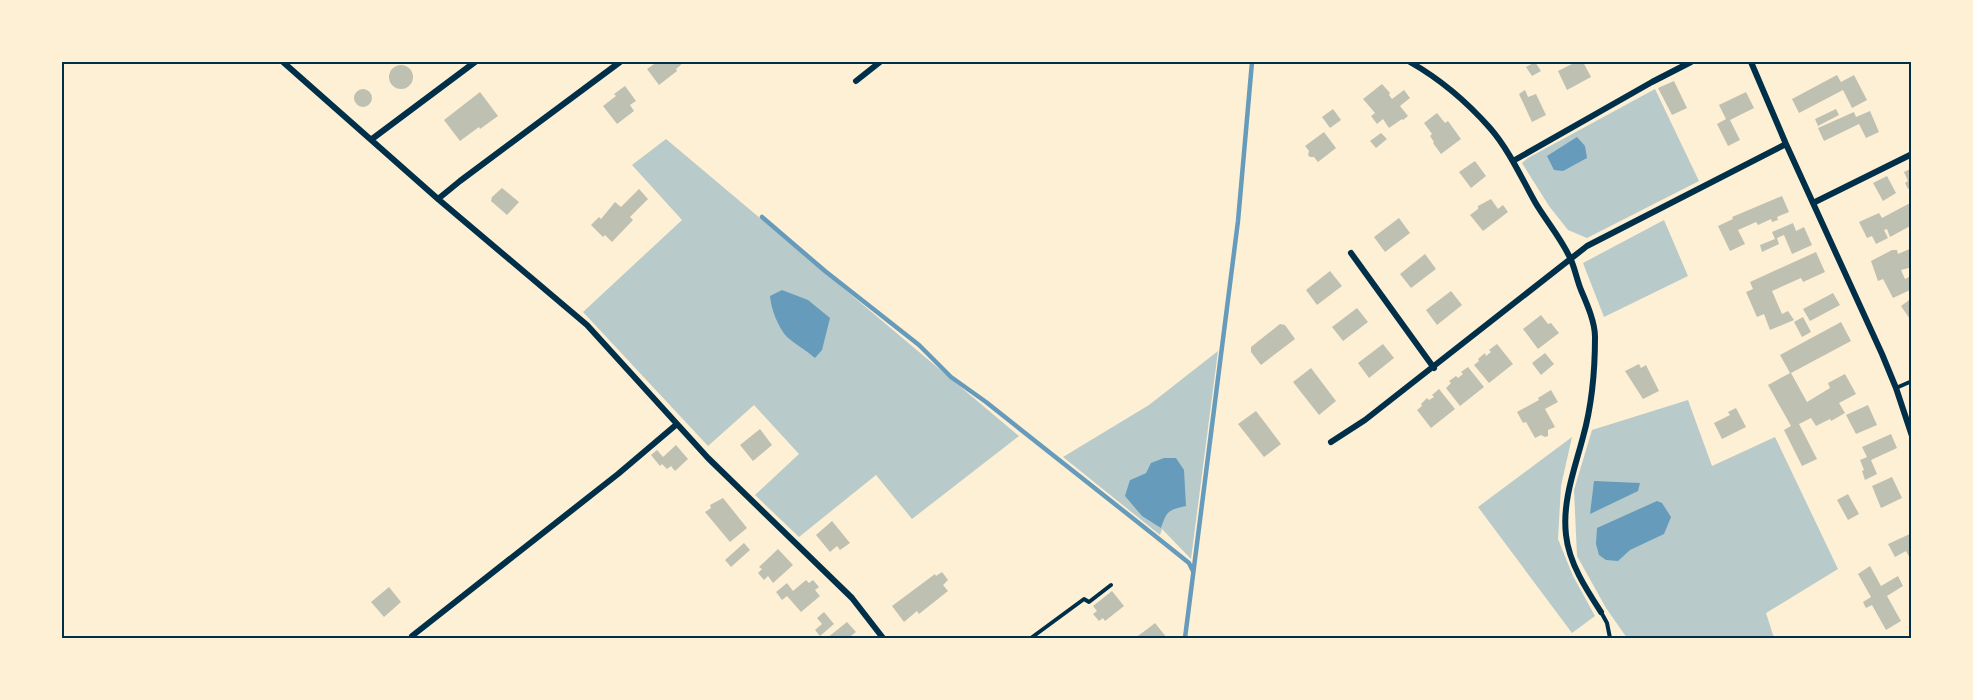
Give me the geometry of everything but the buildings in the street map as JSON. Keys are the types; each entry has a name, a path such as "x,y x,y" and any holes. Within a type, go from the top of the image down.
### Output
{"street":[{"path":"283,62 438,199 587,326 708,458 852,598 883,639"},
{"path":"372,139 475,62"},
{"path":"438,199 620,62"},
{"path":"855,81 880,62"},
{"path":"1410,62 1432,75 1464,100 1491,129 1513,161 1536,204 1570,258 1588,306 1595,334 1594,372 1589,408 1569,492 1566,534 1575,568 1601,612"},
{"path":"1513,161 1691,62"},
{"path":"1751,62 1896,388 1911,436"},
{"path":"1331,442 1365,420 1434,368 1587,246 1786,144"},
{"path":"1813,203 1911,154"},
{"path":"1351,253 1434,368"},
{"path":"412,636 618,474 677,424"}],"lane":[{"path":"1896,388 1911,381"},
{"path":"1031,639 1084,598 1089,602 1111,585"},
{"path":"1601,612 1607,623 1610,639"}],"shaded area":[{"path":"1655,89 1699,181 1587,238 1568,230 1549,206 1522,163"},
{"path":"666,139 1019,436 912,519 876,475 799,537 755,495 799,454 754,405 708,446 583,312 682,220 632,165"},
{"path":"1664,220 1688,276 1604,317 1583,263"},
{"path":"1218,351 1191,559 1162,529 1160,535 1063,457 1149,405","holes":["1146,473 1173,509 1166,513 1130,480"]},
{"path":"1688,400 1712,466 1775,437 1838,569 1766,613 1774,638 1627,638 1606,608 1577,556 1574,490 1592,430"},
{"path":"1572,437 1561,486 1558,539 1573,576 1595,616 1572,633 1478,507"}],"water":[{"path":"1577,137 1585,146 1587,158 1563,171 1554,170 1547,156"},
{"path":"782,290 808,300 830,318 822,350 815,358 787,337 778,323 770,296"},
{"path":"1164,458 1176,458 1184,470 1186,506 1169,512 1161,528 1142,516 1125,496 1130,480 1146,473 1151,463"},
{"path":"1594,481 1640,483 1638,491 1590,514"},
{"path":"1657,501 1662,503 1671,517 1664,534 1630,550 1618,561 1606,560 1599,555 1596,544 1597,528"}],"waterway":[{"path":"1185,638 1238,221 1252,62"},
{"path":"762,217 825,271 919,345 951,377 986,402 1189,563 1193,571"}]}
